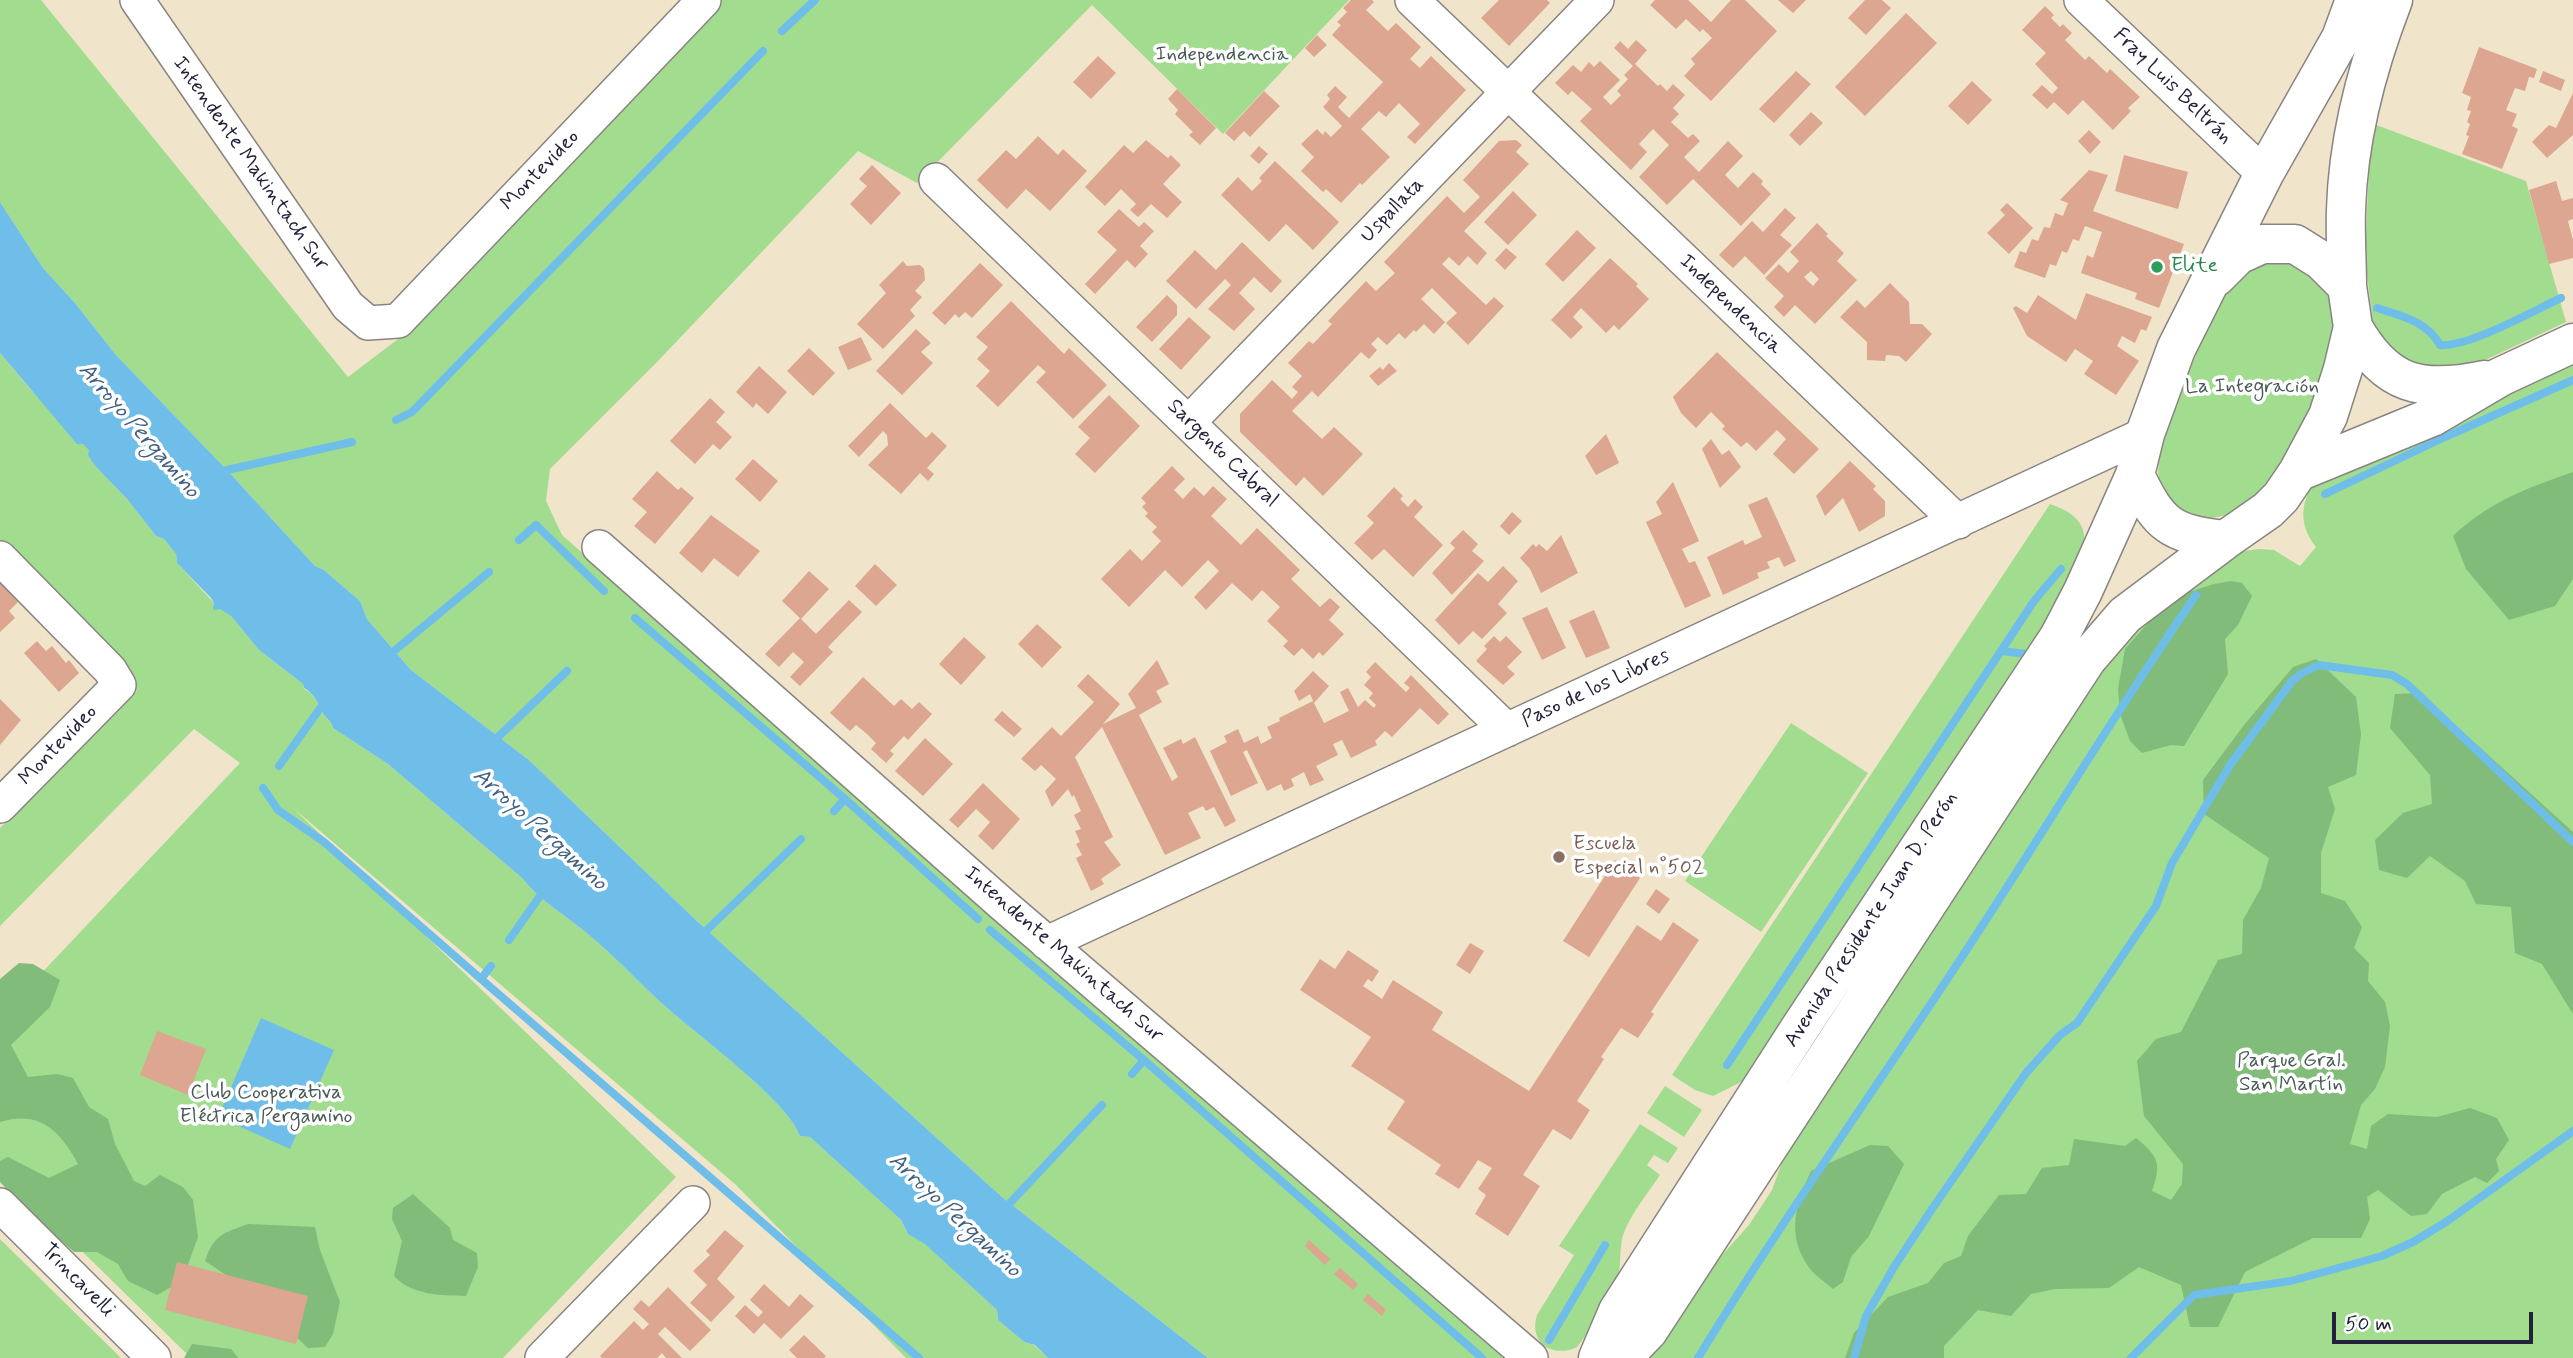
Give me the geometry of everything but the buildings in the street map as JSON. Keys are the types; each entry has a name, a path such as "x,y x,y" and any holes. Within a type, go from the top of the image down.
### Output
{"main road":[{"name":"Avenida Presidente Juan D. Perón","path":"1598,1358 1618,1311 1800,1028 2059,637 2083,592 2135,475 2145,435 2176,349 2264,174 2341,38 2355,0"},
{"name":"Avenida Presidente Juan D. Perón","path":"1622,1358 1648,1331 2087,659 2125,615 2268,510 2281,497 2298,472 2328,416 2353,327 2347,286 2346,210 2350,159 2361,97 2393,0"},
{"name":"Avenida Presidente Juan D. Perón","path":"2206,290 2238,255 2262,244 2295,244 2322,261 2347,286"},
{"path":"2353,327 2366,350 2389,373 2421,385 2453,386 2500,377"},
{"path":"2298,472 2432,417 2500,377 2573,343"},
{"path":"2135,475 2149,504 2167,524 2192,536 2225,540"}],"street":[{"name":"Intendente Makintach Sur","path":"137,0 348,306 368,323"},
{"name":"Montevideo","path":"368,323 398,321 704,0"},
{"name":"Independencia","path":"1412,0 1958,522"},
{"name":"Uspallata","path":"1189,422 1597,0"},
{"name":"Fray Luis Beltrán","path":"2081,0 2264,174"},
{"name":"Sargento Cabral","path":"936,180 1507,730"},
{"name":"Paso de los Libres","path":"1047,943 2145,435"},
{"name":"Intendente Makintach Sur","path":"599,547 1047,943 1531,1358"},
{"name":"Montevideo","path":"0,558 110,670 119,685 0,807"},
{"path":"542,1358 693,1203"},
{"name":"Trincavelli","path":"0,1205 154,1358"}],"green space":[{"path":"0,0 41,0 348,377 402,336 722,0 1349,0 1223,134 1092,5 917,183 858,151 656,363 550,469 546,501 562,535 924,854 1510,1358 1208,1358 1002,1197 698,922 529,760 411,670 367,619 360,601 324,570 315,566 116,355 43,268 0,202"},
{"path":"2371,123 2526,181 2566,322 2479,363 2444,371 2410,367 2393,355 2373,324 2365,257"},
{"name":"La Integración","path":"2270,257 2290,258 2327,282 2336,324 2325,375 2302,430 2270,479 2251,499 2230,513 2209,518 2193,516 2173,505 2159,479 2160,456 2167,428 2219,306 2247,270"},
{"name":"Club Cooperativa Eléctrica Pergamino","path":"0,353 30,389 90,450 95,466 127,499 156,536 164,539 176,554 177,563 214,603 231,616 259,650 303,684 333,728 388,764 543,899 594,939 666,1007 761,1087 792,1122 800,1136 810,1137 901,1220 908,1234 925,1243 997,1310 998,1320 1048,1358 906,1358 735,1184 293,808 676,1177 503,1358 191,1358 0,1171 0,1017 240,763 194,729 0,926 0,828 137,691 0,547"},
{"name":"Parque Gral. San Martín","path":"2573,359 2573,1358 1648,1358 1699,1281 1749,1225 1772,1190 1787,1148 2109,651 2193,576 2243,551 2274,550 2300,566 2316,547 2307,532 2303,516 2306,499 2314,483"},
{"path":"2573,472 2573,579 2555,606 2509,620 2466,569 2453,536 2495,505 2524,490"},
{"path":"2050,504 2064,510 2081,524 2084,543 2077,579 1751,1077 1713,1096 1695,1090 1672,1075"},
{"path":"2231,581 2242,583 2252,596 2238,625 2225,639 2228,674 2184,746 2171,745 2142,753 2130,741 2120,714 2118,689 2125,649 2170,598"},
{"path":"2316,659 2356,697 2361,734 2356,775 2328,787 2335,809 2321,853 2321,893 2345,901 2362,927 2354,948 2369,963 2368,981 2385,1002 2390,1026 2385,1067 2375,1089 2361,1105 2350,1144 2367,1149 2371,1126 2388,1114 2437,1117 2470,1108 2497,1118 2509,1140 2496,1159 2499,1171 2487,1183 2475,1177 2442,1194 2427,1214 2411,1216 2378,1190 2367,1197 2370,1219 2361,1238 2313,1238 2245,1272 2218,1327 2190,1327 2181,1285 2139,1267 2109,1288 2055,1289 2031,1294 2011,1316 1978,1310 1944,1346 1944,1358 1845,1358 1854,1333 1888,1297 1928,1283 1944,1263 1961,1256 1968,1236 1999,1195 2026,1194 2042,1168 2069,1165 2074,1139 2125,1146 2136,1138 2156,1161 2157,1173 2152,1191 2171,1200 2182,1184 2183,1164 2144,1116 2137,1061 2156,1039 2181,1032 2218,960 2242,954 2243,920 2261,888 2269,858 2204,814 2203,780 2244,725 2293,667"},
{"path":"2420,693 2573,832 2573,1014 2542,964 2515,953 2511,907 2476,904 2465,881 2430,856 2407,878 2379,870 2375,840 2403,813 2432,804 2430,775 2390,728 2395,694"},
{"path":"1791,723 1868,773 1761,932 1685,881"},
{"path":"19,963 33,964 60,980 50,1007 11,1045 28,1077 57,1074 73,1078 89,1107 108,1119 115,1144 134,1181 145,1186 160,1175 183,1187 193,1200 198,1237 182,1281 157,1295 128,1281 118,1264 97,1252 74,1252 30,1214 0,1182 0,1161 8,1157 49,1178 78,1164 64,1141 47,1126 26,1119 0,1122 0,979"},
{"path":"1665,1086 1702,1110 1684,1137 1647,1113"},
{"path":"1640,1124 1678,1148 1668,1163 1654,1155 1647,1165 1660,1175 1625,1230 1618,1278 1600,1313 1577,1347 1552,1350 1540,1341 1535,1325 1537,1315 1574,1255 1559,1246"},
{"path":"1870,1145 1888,1146 1904,1164 1869,1236 1851,1257 1843,1282 1833,1289 1810,1269 1801,1254 1795,1231 1801,1195 1811,1171"},
{"path":"413,1194 450,1228 453,1240 477,1253 478,1267 466,1296 419,1291 394,1276 402,1241 392,1219 393,1208"},
{"path":"248,1224 315,1227 320,1250 340,1302 333,1334 325,1347 308,1348 241,1285 205,1261 216,1240"},
{"path":"0,1239 121,1358 0,1358"},
{"path":"192,1344 231,1349 238,1358 184,1358"}],"water":[{"name":"Arroyo Pergamino","path":"0,202 43,268 116,355 315,566 324,570 360,601 367,619 411,670 529,760 698,922 1002,1197 1208,1358 1048,1358 1035,1345 1024,1342 998,1320 997,1310 925,1244 908,1234 901,1220 810,1137 800,1136 792,1122 761,1087 666,1007 594,939 543,899 388,764 333,728 303,684 259,650 231,616 220,609 213,610 214,603 211,598 177,563 176,554 164,539 156,536 127,499 95,466 88,455 89,450 83,444 77,444 0,353"},
{"path":"261,1018 334,1050 290,1149 218,1117"}],"waterway":[{"path":"782,31 815,0"},
{"path":"396,420 412,412 763,51"},
{"path":"2377,308 2421,325 2440,345 2483,335 2561,298"},
{"path":"2325,494 2573,380"},
{"path":"227,470 352,442"},
{"path":"519,540 536,525 604,591"},
{"path":"1727,1065 2034,601 2061,569"},
{"path":"394,651 489,572"},
{"path":"1698,1358 1760,1259 1954,969 2196,595"},
{"path":"635,618 845,799 978,919"},
{"path":"2002,651 2034,655"},
{"path":"1854,1358 1866,1316 1894,1267 2026,1073 2060,1035 2077,1023 2156,906 2172,863 2230,765 2292,681 2302,673 2319,665 2392,675 2407,684 2573,842"},
{"path":"498,737 567,671"},
{"path":"279,766 321,707"},
{"path":"263,788 278,810 324,842 481,979"},
{"path":"834,811 845,799"},
{"path":"707,930 801,839"},
{"path":"509,940 540,896"},
{"path":"990,930 1144,1060 1482,1358"},
{"path":"491,966 481,979 919,1358"},
{"path":"1132,1074 1144,1060"},
{"path":"1010,1203 1102,1105"},
{"path":"2131,1358 2194,1295 2291,1281 2382,1256 2413,1242 2446,1222 2573,1131"},
{"path":"1549,1340 1605,1245"}],"place":[{"name":"Elite","path":"2157,267"},
{"name":"Escuela Especial n°502","path":"1559,857"}]}
